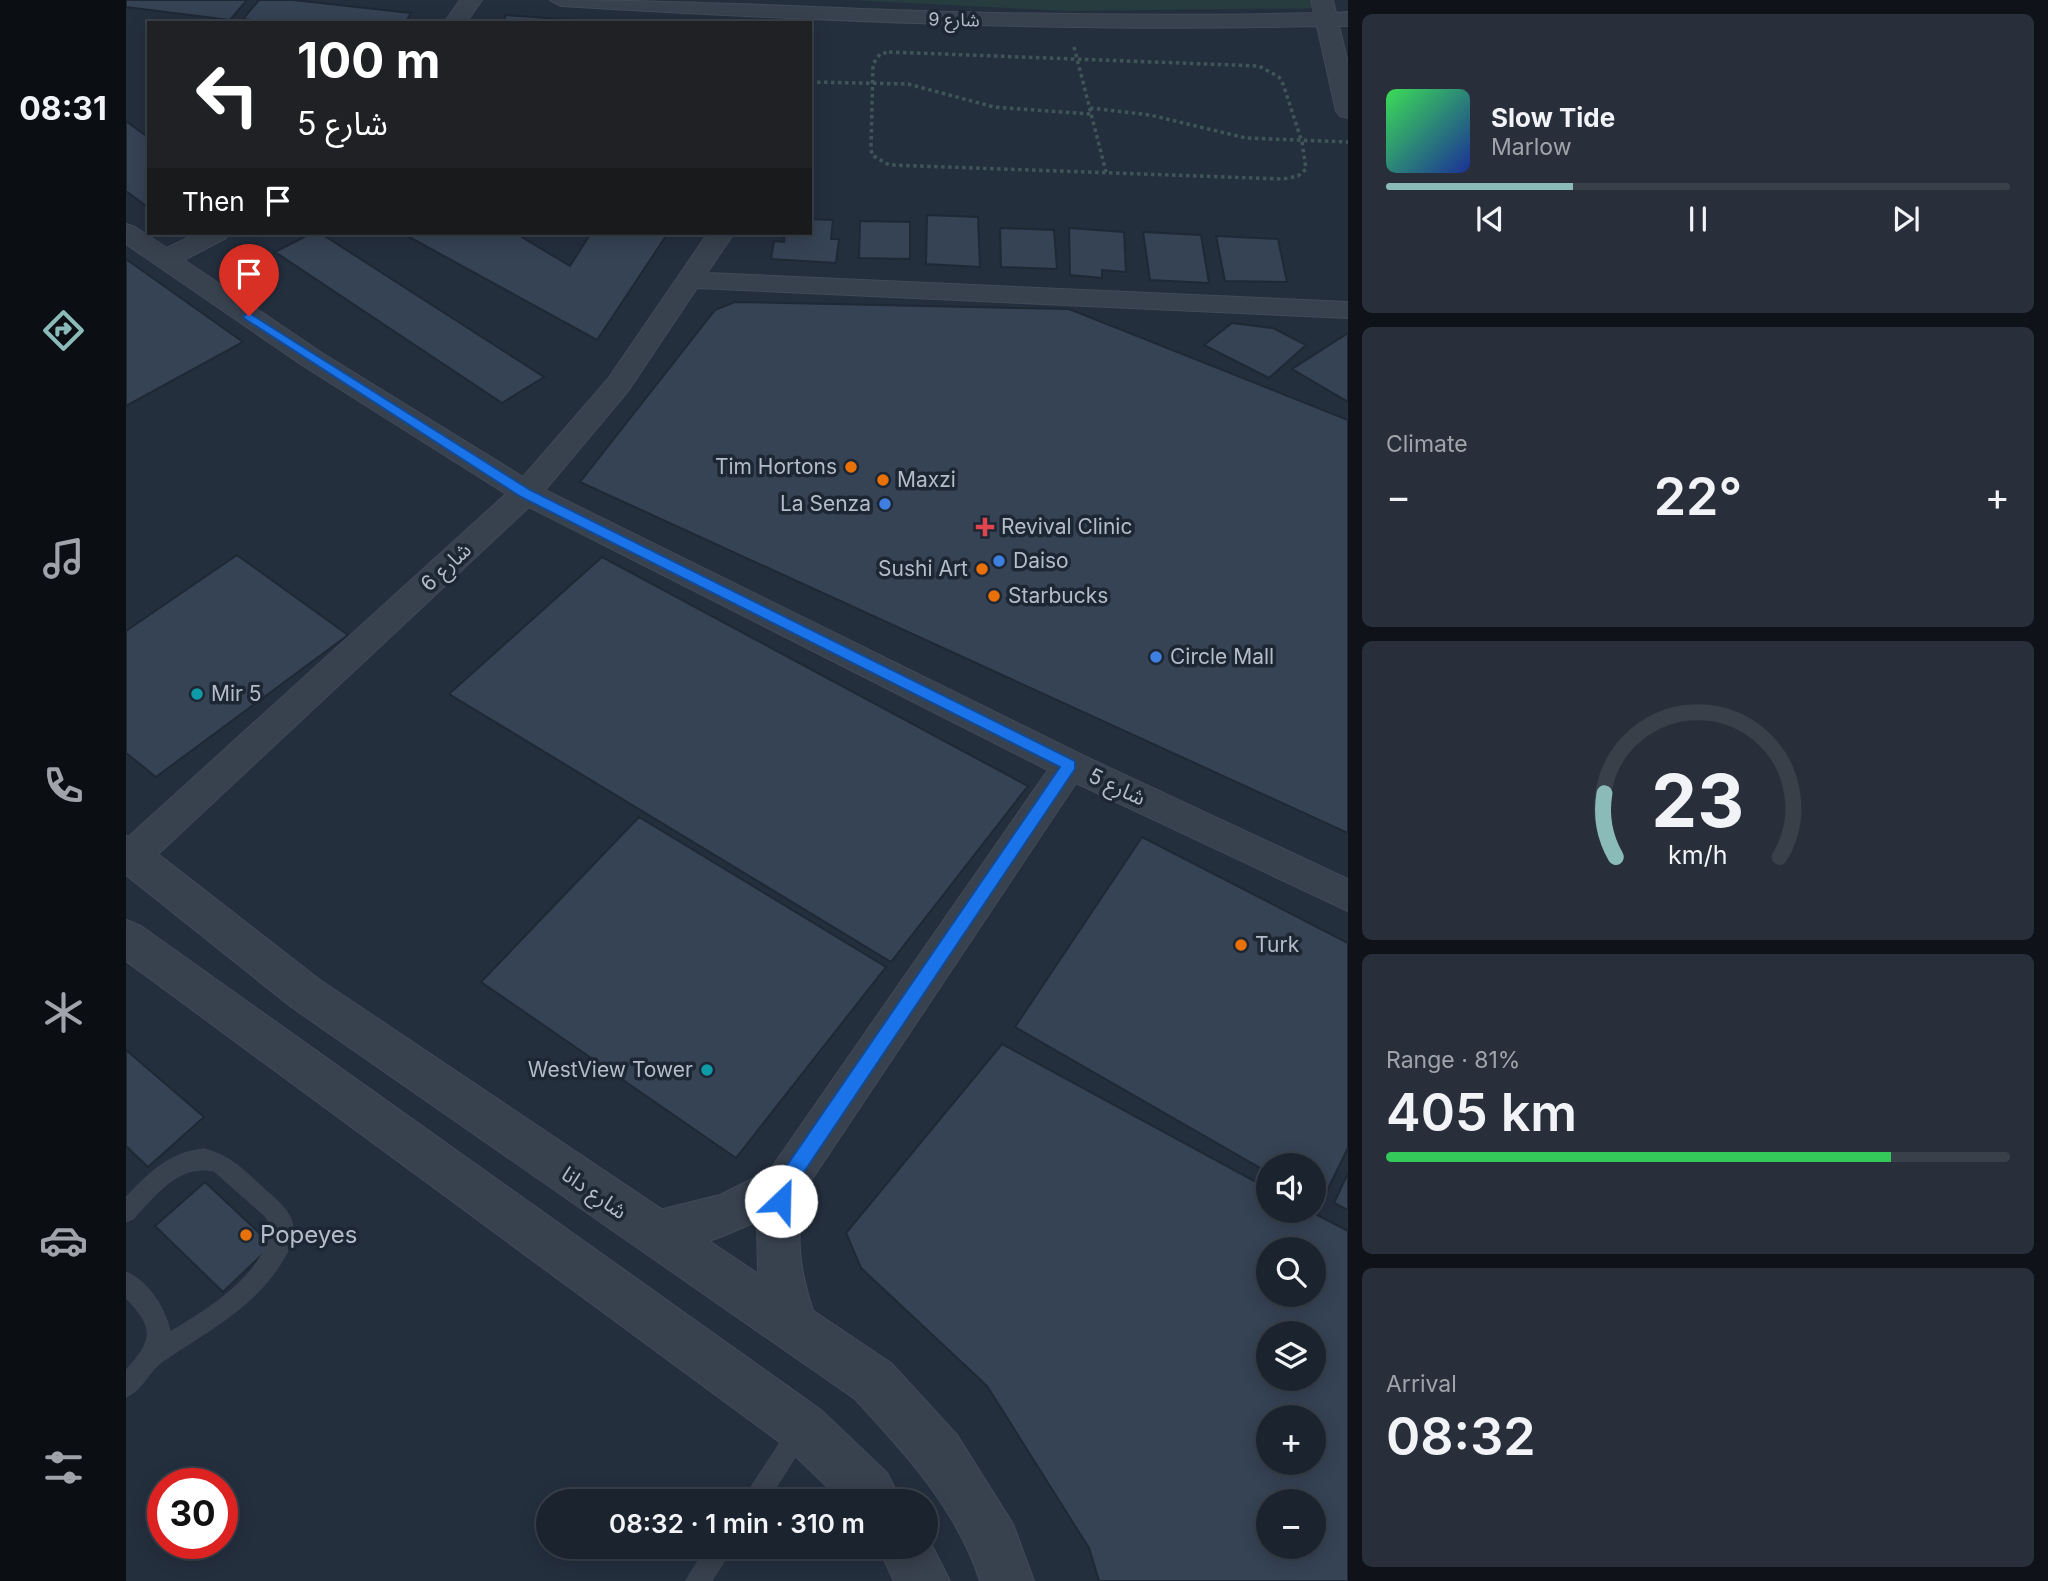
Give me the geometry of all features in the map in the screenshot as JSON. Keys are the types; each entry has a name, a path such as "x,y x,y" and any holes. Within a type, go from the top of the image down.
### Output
{"street":[{"path":"456,21 471,0"},
{"name":"شارع 9","path":"561,0 813,15 1068,22 1332,13"},
{"path":"1332,13 1348,111"},
{"name":"شارع 5","path":"126,232 312,359 526,493 1070,765 1348,896"},
{"path":"165,259 213,235"},
{"name":"شارع 6","path":"128,856 526,493 618,385 692,280 719,235"},
{"path":"692,280 1348,310"},
{"path":"797,1327 782,1292 776,1254 777,1218 785,1184 1070,765"},
{"name":"شارع دانا","path":"128,856 305,993 873,1381 939,1454 994,1544 1007,1581"},
{"path":"126,938 803,1428 867,1489"},
{"path":"650,1231 687,1227 722,1217 755,1203 785,1184"},
{"path":"911,1559 923,1581"}],"lane":[{"path":"126,1212 172,1167 184,1160 208,1158 219,1162 273,1210 283,1228 279,1251 230,1304 182,1340 155,1353 126,1386"},
{"path":"126,1283 158,1317 161,1334 155,1353"},
{"path":"761,1489 803,1428"},
{"path":"698,1581 713,1559"}],"path":[{"path":"1068,22 1106,173"},
{"path":"889,52 1077,57 1259,66 1279,77 1301,142 1306,169 1297,176 1283,180 902,166 878,161 872,155 875,59 889,52"},
{"path":"812,82 873,82 926,87 1013,110 1091,114"},
{"path":"1090,108 1150,115 1246,138 1348,142"}],"green space":[{"path":"850,0 1322,0 1325,8 1069,11"}],"building":[{"path":"126,0 247,0 230,20 126,7"},
{"path":"259,0 293,0 411,13 406,21 243,19"},
{"path":"506,15 589,21 504,21"},
{"path":"126,121 147,137 147,207 126,191"},
{"path":"927,215 978,217 980,267 926,264"},
{"path":"812,219 833,220 831,239 839,239 836,263 771,259 774,241 784,242 785,235 812,235"},
{"path":"860,221 910,222 910,259 859,258"},
{"path":"1000,228 1054,230 1057,269 1001,267"},
{"path":"1069,228 1124,232 1126,272 1102,270 1102,278 1070,275"},
{"path":"1143,232 1201,235 1209,283 1150,280"},
{"path":"308,235 323,235 544,377 502,403 275,252"},
{"path":"406,235 518,235 570,266 590,235 667,235 597,340"},
{"path":"1216,236 1278,239 1287,282 1225,281"},
{"path":"126,259 243,342 126,406"},
{"name":"Circle Mall","path":"735,302 1069,309 1348,420 1348,833 580,482 715,310"},
{"path":"1232,323 1273,328 1306,345 1269,378 1204,345"},
{"path":"1348,333 1348,402 1292,369"},
{"name":"Mir 5","path":"237,555 348,635 156,777 126,753 126,631"},
{"path":"602,557 1028,786 891,962 449,694"},
{"name":"WestView Tower","path":"639,817 886,967 736,1158 481,982"},
{"path":"1142,837 1348,943 1348,1148 1326,1193 1326,1153 1256,1153 1256,1166 1015,1027"},
{"path":"1002,1044 1256,1182 1256,1223 1326,1223 1326,1219 1348,1231 1348,1581 1099,1581 1089,1548 987,1386 861,1268 846,1233"},
{"path":"126,1050 204,1117 148,1167 126,1146"},
{"path":"1348,1173 1348,1210 1334,1203"},
{"path":"205,1182 272,1245 223,1292 155,1226"}],"place":[{"name":"Tim Hortons","path":"851,467"},
{"name":"Maxzi","path":"883,480"},
{"name":"La Senza","path":"885,504"},
{"name":"Revival Clinic","path":"985,527"},
{"name":"Daiso","path":"999,561"},
{"name":"Sushi Art","path":"982,569"},
{"name":"Starbucks","path":"994,596"},
{"name":"Circle Mall","path":"1156,657"},
{"name":"Mir 5","path":"197,694"},
{"name":"Turk","path":"1241,945"},
{"name":"WestView Tower","path":"707,1070"},
{"name":"Popeyes","path":"246,1235"}],"route":[{"path":"249,316 312,359 526,493 1070,765 785,1184 781,1201"}]}
